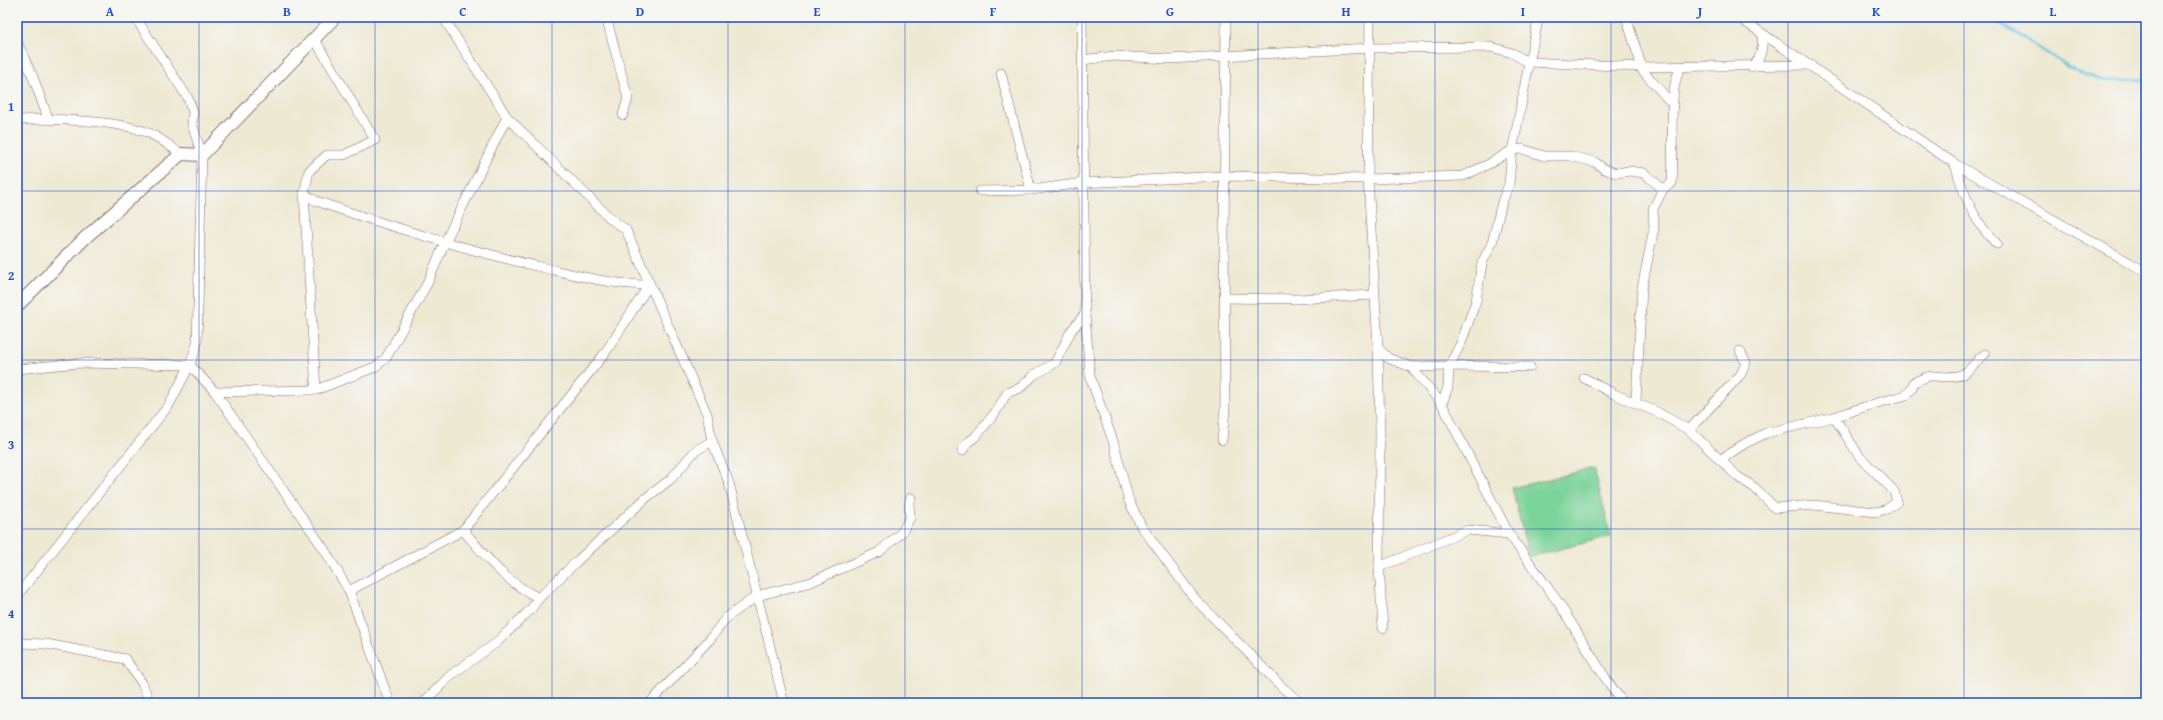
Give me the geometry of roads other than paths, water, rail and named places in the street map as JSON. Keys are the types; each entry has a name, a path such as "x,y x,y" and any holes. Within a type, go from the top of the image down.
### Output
{"main road":[{"path":"17,306 86,237 181,154 202,155 315,40 335,17"}],"street":[{"path":"17,599 20,592 169,405 190,365 197,344 202,155 192,124 193,112 188,98 135,17"},
{"path":"443,17 506,117 610,219 626,230 707,414 712,441 729,483 784,703"},
{"path":"606,17 628,98 623,115"},
{"path":"1082,17 1085,314 1090,376 1114,444 1129,501 1141,526 1195,599 1283,688 1301,703"},
{"path":"1222,440 1225,409 1224,176 1226,17"},
{"path":"1370,17 1368,179 1378,348 1380,432 1379,567 1384,628"},
{"path":"1442,404 1448,387 1449,366 1461,343 1476,301 1482,263 1492,243 1502,202 1509,184 1512,150 1521,108 1528,62 1539,17"},
{"path":"1626,17 1642,67 1673,105"},
{"path":"1738,17 1811,65 1955,164 2146,272"},
{"path":"1752,67 1759,60 1763,51 1762,34"},
{"path":"315,40 375,140 344,155 327,155 309,171 304,194 316,390"},
{"path":"17,42 33,77 48,118"},
{"path":"1082,60 1114,56 1170,59 1370,48 1491,47 1512,53 1528,62 1642,67 1752,67 1811,65"},
{"path":"1636,401 1642,288 1654,228 1653,209 1663,189 1672,184 1674,164 1674,88 1678,72 1682,66"},
{"path":"1001,73 1031,190"},
{"path":"216,392 316,390 375,367 386,358 428,282 445,242 506,117"},
{"path":"17,120 48,118 129,127 153,134 181,154"},
{"path":"980,191 1031,190 1083,183 1224,176 1368,179 1463,176 1489,164 1512,150 1522,149 1544,156 1570,156 1595,162 1604,169 1616,173 1629,171 1644,173 1663,189"},
{"path":"1955,164 1964,196 1986,235 1997,244"},
{"path":"304,194 316,201 418,236 522,263 621,285 650,285"},
{"path":"349,591 463,530 605,353 650,285"},
{"path":"1224,298 1298,299 1374,295"},
{"path":"962,451 967,443 975,437 995,413 1007,393 1020,388 1034,375 1055,363 1071,331 1085,314"},
{"path":"1378,348 1388,358 1411,367 1530,367"},
{"path":"1689,430 1741,374 1746,363 1740,351"},
{"path":"1720,460 1744,444 1766,433 1834,418 1870,405 1906,395 1911,390 1914,382 1930,376 1944,377 1963,374 1971,369 1976,360 1985,354"},
{"path":"17,369 80,363 190,365 216,392 324,549 349,591 390,703"},
{"path":"1411,367 1442,404 1509,534 1560,605 1606,679 1623,703"},
{"path":"1584,378 1614,394 1636,401 1689,430 1737,476 1756,488 1774,508 1814,506 1876,512 1887,510 1897,502 1894,491 1860,457 1834,418"},
{"path":"423,703 451,675 496,643 531,610 539,598 641,503 671,479 696,451 712,441"},
{"path":"650,703 710,639 726,618 757,596 811,582 879,552 902,532 910,518 909,504 911,498"},
{"path":"463,530 518,588 539,598"},
{"path":"1379,567 1468,530 1509,534"},
{"path":"17,643 46,644 125,659 142,683 150,703"}],"waterway":[{"path":"1990,17 2080,74 2107,81 2146,79"}]}
